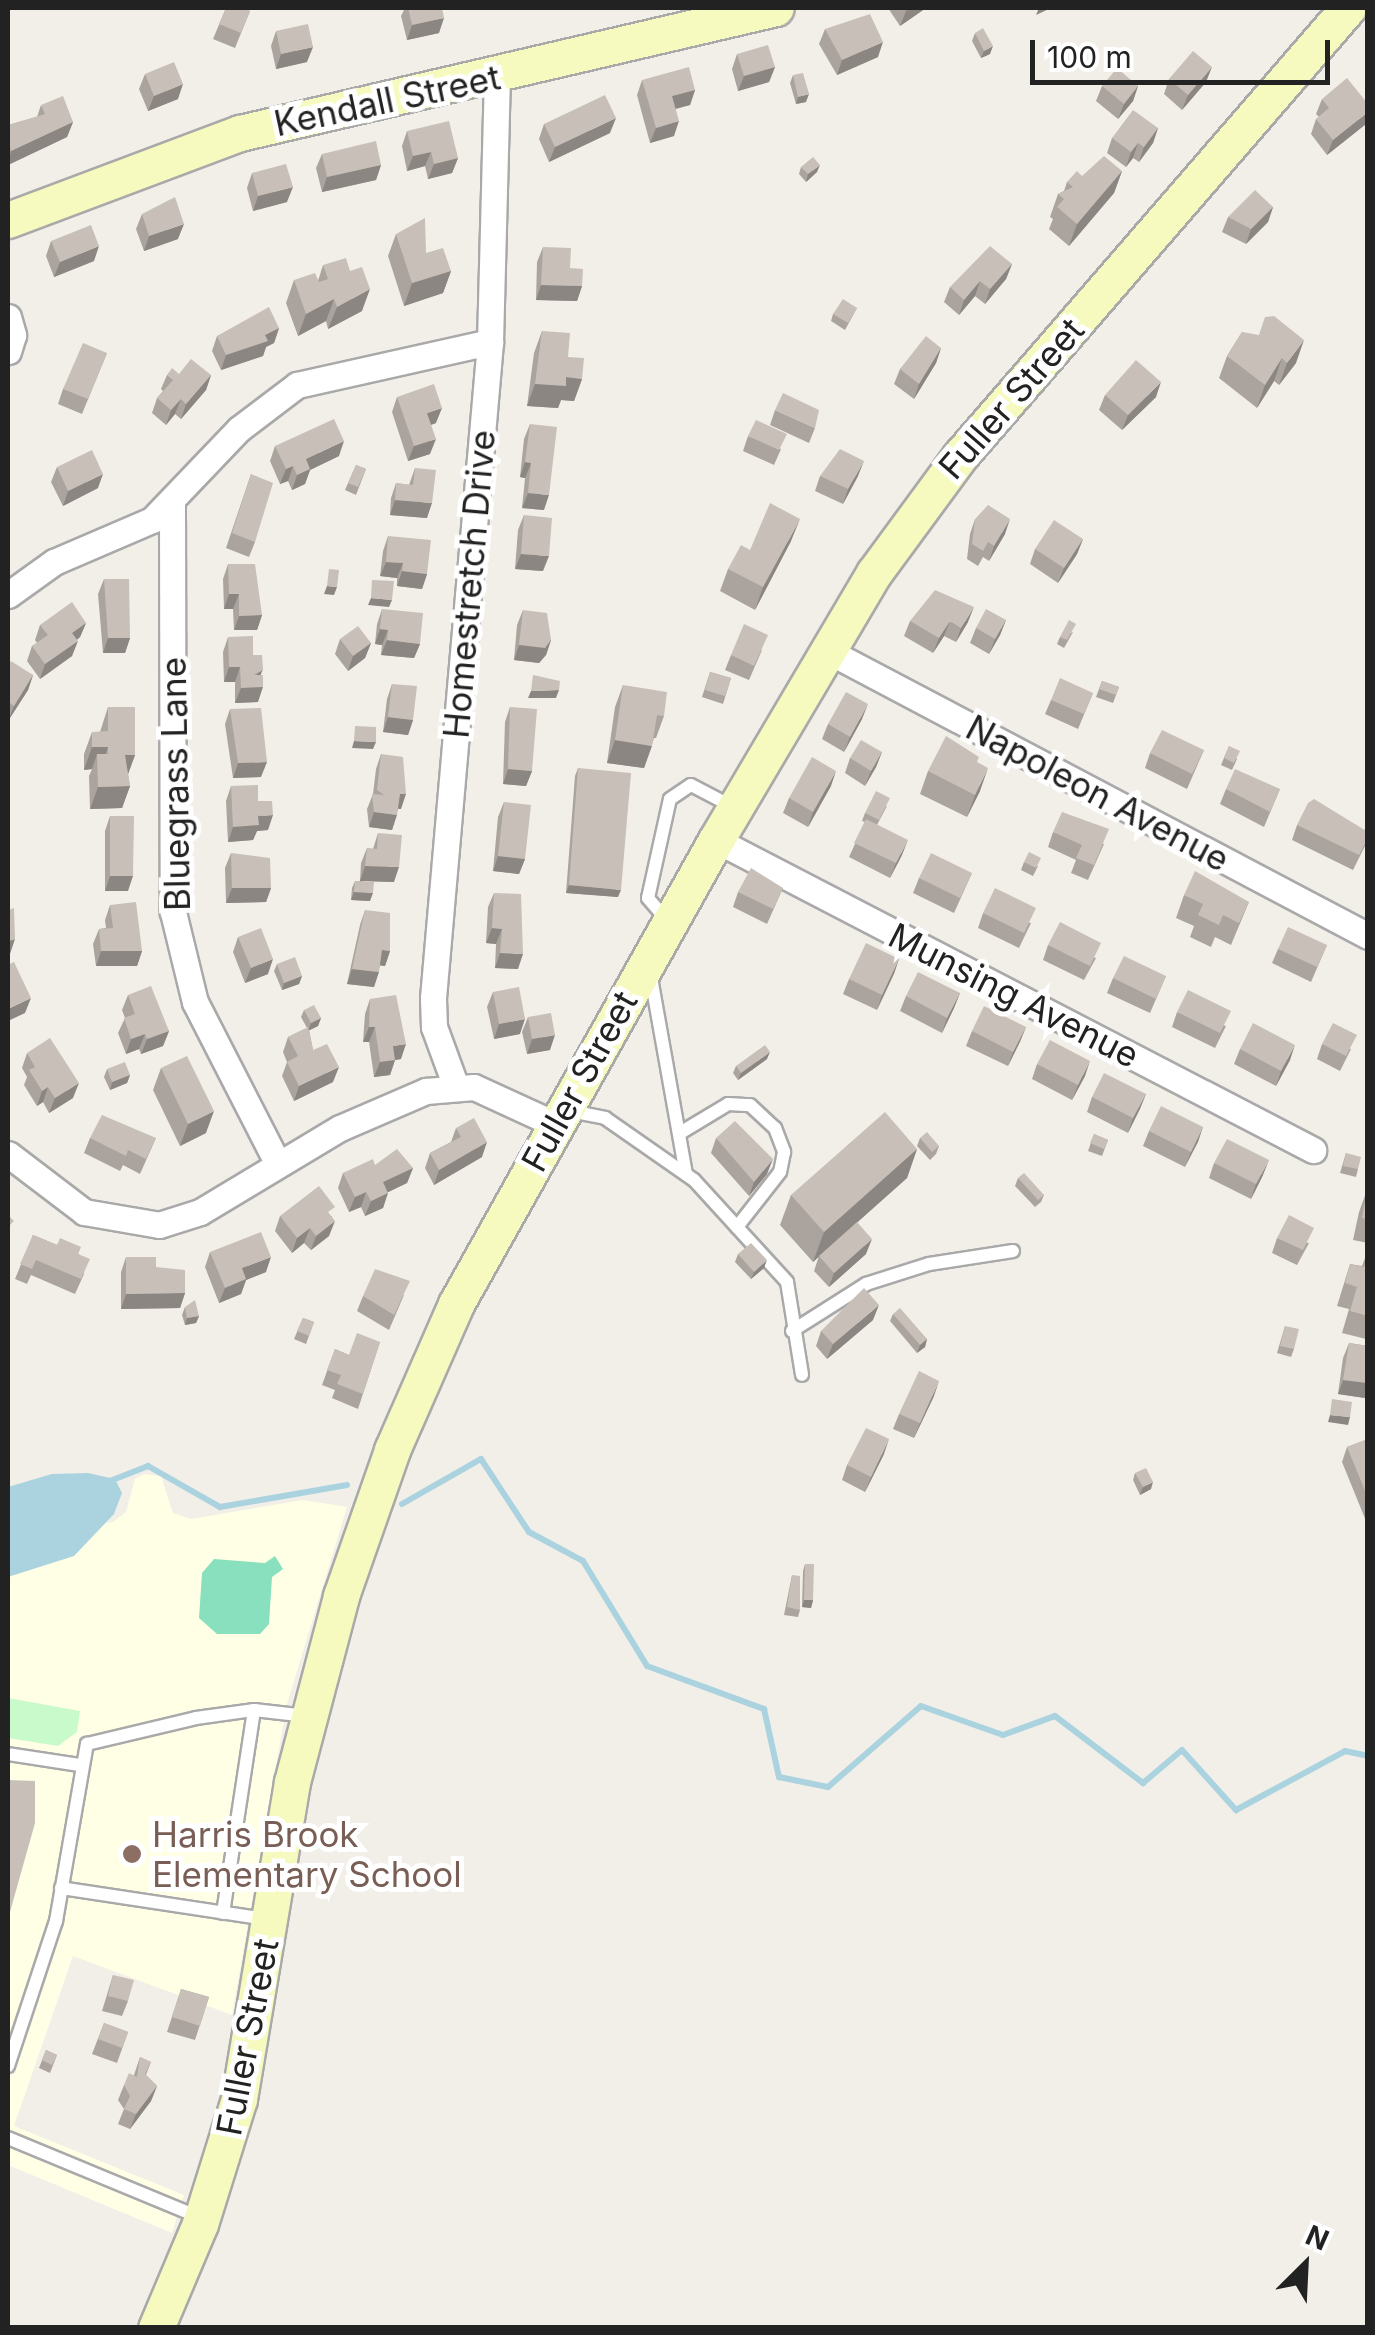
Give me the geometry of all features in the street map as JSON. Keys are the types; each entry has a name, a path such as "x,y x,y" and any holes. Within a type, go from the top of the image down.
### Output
{"street":[{"name":"Kendall Street","path":"8,220 240,133 498,76 776,8"},
{"name":"Fuller Street","path":"162,2326 202,2218 243,2081 310,1716 341,1596 392,1450 456,1304 669,922 874,574 960,456 1348,8"},
{"name":"Homestretch Drive","path":"456,1087 434,1027 433,998 490,342 498,76"},
{"path":"8,317 13,334 8,351"},
{"path":"8,595 54,562 152,520 239,429 297,385 490,342"},
{"name":"Bluegrass Lane","path":"172,502 174,912 195,1002 278,1164"},
{"name":"Napoleon Avenue","path":"828,651 1368,936"},
{"name":"Munsing Avenue","path":"716,840 1312,1150"},
{"path":"8,1154 84,1212 139,1224 180,1222 278,1164 405,1100 456,1087 497,1094 559,1117"}],"lane":[{"path":"669,922 648,898 670,799 691,785 735,808"},
{"path":"648,960 686,1174"},
{"path":"680,1133 728,1104 750,1105 775,1128 784,1152 780,1172 737,1227"},
{"path":"559,1117 605,1118 686,1174 737,1227 787,1282 802,1375"},
{"path":"792,1331 866,1284 928,1264 1013,1250"},
{"path":"8,2066 61,1888 80,1765 87,1744 97,1738 254,1710 310,1716"},
{"path":"224,1913 254,1710"},
{"path":"8,1754 80,1765"},
{"path":"61,1888 270,1920"},
{"path":"8,2138 202,2218"}],"shaded area":[{"name":"Harris Brook Elementary School","path":"144,1474 161,1476 173,1513 191,1519 303,1500 347,1507 287,1704 232,2015 73,1956 14,2126 184,2195 172,2233 8,2165 8,1571 92,1524 113,1522 126,1512 135,1479"}],"green space":[{"path":"275,1556 283,1569 272,1577 269,1624 260,1634 217,1634 199,1618 202,1573 214,1559 265,1563"},
{"path":"8,1698 80,1711 77,1732 58,1746 8,1738"}],"water":[{"path":"88,1473 115,1479 122,1493 114,1514 74,1556 8,1577 8,1487 52,1474"}],"building":[{"path":"226,8 250,11 241,33 219,24"},
{"path":"408,8 442,8 444,18 412,25"},
{"path":"870,14 883,42 842,60 825,29"},
{"path":"308,24 313,47 281,54 276,31"},
{"path":"983,28 993,46 984,51 975,33"},
{"path":"768,45 775,67 744,76 737,54"},
{"path":"1193,51 1212,67 1188,95 1169,79"},
{"path":"174,62 183,84 154,96 145,74"},
{"path":"689,67 695,90 672,96 679,121 656,128 642,80"},
{"path":"1117,68 1138,86 1124,104 1102,86"},
{"path":"803,73 809,94 798,97 793,75"},
{"path":"1347,78 1368,104 1368,112 1333,140 1316,119 1329,108 1322,99"},
{"path":"605,95 616,118 555,147 544,124"},
{"path":"63,96 73,122 11,151 8,125 45,114 41,105"},
{"path":"1133,110 1158,128 1144,147 1138,143 1131,152 1112,138"},
{"path":"449,121 458,158 434,164 431,152 413,156 407,131"},
{"path":"376,141 381,165 327,177 322,154"},
{"path":"1104,156 1122,171 1077,224 1057,207 1064,199 1058,194 1073,187 1067,182 1077,171 1082,176"},
{"path":"813,157 820,165 808,174 801,167"},
{"path":"286,164 293,187 258,196 252,173"},
{"path":"1255,190 1273,207 1251,229 1228,217"},
{"path":"175,197 184,224 149,236 142,214"},
{"path":"425,218 426,253 443,248 451,271 412,283 396,234"},
{"path":"91,225 99,246 60,262 51,241"},
{"path":"990,246 1012,264 990,289 980,281 964,300 950,287"},
{"path":"543,247 571,248 570,268 583,269 582,286 541,285"},
{"path":"346,258 350,271 362,267 370,289 337,307 334,299 306,314 294,280 315,273 319,282 328,279 323,265"},
{"path":"843,299 857,308 848,323 833,314"},
{"path":"269,307 279,328 265,335 268,341 226,355 217,336"},
{"path":"1274,316 1304,340 1287,363 1282,358 1265,385 1227,356 1242,332 1259,335 1265,317"},
{"path":"542,331 570,333 568,357 584,358 582,379 566,377 566,386 535,384"},
{"path":"926,336 941,348 919,384 900,369"},
{"path":"83,343 107,353 88,399 63,389"},
{"path":"191,359 211,375 186,404 181,399 171,410 157,398 173,380 167,375 172,368 179,374"},
{"path":"1136,360 1161,382 1128,415 1105,395"},
{"path":"434,384 442,408 427,413 436,439 414,446 397,397"},
{"path":"783,393 819,410 815,428 775,410"},
{"path":"334,419 344,441 306,459 310,469 297,475 293,466 286,469 275,446"},
{"path":"756,420 787,434 779,450 748,436"},
{"path":"530,424 557,427 549,495 528,493 531,463 525,462"},
{"path":"840,449 864,461 848,489 820,476"},
{"path":"92,450 103,474 68,491 57,467"},
{"path":"356,465 366,469 358,487 348,483"},
{"path":"415,468 436,470 432,503 395,500 396,483 413,485"},
{"path":"251,474 273,483 255,542 232,533"},
{"path":"770,503 800,519 763,587 728,569 741,545 750,550"},
{"path":"988,505 1010,519 994,546 988,542 983,551 972,544 975,519"},
{"path":"524,515 552,518 549,556 521,554"},
{"path":"1054,520 1083,539 1064,568 1035,549"},
{"path":"388,536 431,540 427,574 402,571 403,563 386,562"},
{"path":"228,564 255,564 262,615 239,616 239,594 229,594"},
{"path":"329,569 339,570 337,587 327,586"},
{"path":"104,579 129,579 130,638 108,638"},
{"path":"372,580 394,581 392,600 371,598"},
{"path":"935,590 974,607 961,628 950,621 939,638 910,621"},
{"path":"72,602 86,623 72,633 78,641 45,664 32,646 48,635 40,625"},
{"path":"382,609 423,613 420,644 387,640 388,630 380,629"},
{"path":"986,609 1006,620 995,639 976,628"},
{"path":"523,610 547,613 551,640 545,648 519,645"},
{"path":"1069,620 1076,624 1067,640 1060,637"},
{"path":"744,624 768,635 754,666 731,655"},
{"path":"358,626 371,643 353,656 340,639"},
{"path":"253,636 253,655 262,655 263,669 254,675 263,675 263,687 241,688 240,667 229,667 228,637"},
{"path":"11,661 33,675 14,706 8,702"},
{"path":"710,672 731,678 725,696 705,690"},
{"path":"533,675 560,681 559,690 531,691"},
{"path":"1060,678 1093,693 1084,714 1051,700"},
{"path":"1102,681 1119,687 1116,695 1099,689"},
{"path":"392,684 417,686 413,720 388,717"},
{"path":"623,685 667,692 664,716 657,715 652,746 615,740"},
{"path":"846,692 868,704 850,737 828,724"},
{"path":"108,707 135,707 135,755 125,755 130,786 98,787 97,754 108,754 108,747 92,747 92,732 108,731"},
{"path":"510,707 537,709 532,771 508,769"},
{"path":"261,708 267,762 238,763 230,709"},
{"path":"355,726 376,727 376,742 354,741"},
{"path":"1162,730 1204,750 1192,774 1150,753"},
{"path":"946,736 979,757 977,762 988,768 975,795 928,771"},
{"path":"861,740 882,752 871,771 850,758"},
{"path":"1229,746 1240,751 1234,763 1224,758"},
{"path":"381,754 403,757 406,794 400,794 397,815 374,812 372,794 384,795 377,790"},
{"path":"812,757 836,771 813,812 789,798"},
{"path":"578,768 631,773 621,890 569,885"},
{"path":"1235,769 1280,789 1270,812 1226,789"},
{"path":"258,785 258,801 272,801 273,815 258,816 259,825 233,827 231,786"},
{"path":"876,791 890,798 879,820 865,813"},
{"path":"1314,799 1368,832 1359,855 1297,825"},
{"path":"504,802 531,805 525,859 498,856"},
{"path":"1062,812 1109,829 1094,865 1076,858 1082,845 1053,832"},
{"path":"110,816 134,816 133,876 110,876"},
{"path":"866,819 908,840 896,863 854,843"},
{"path":"378,833 402,835 399,867 365,866 367,848 377,849"},
{"path":"1029,852 1041,858 1036,868 1024,862"},
{"path":"231,853 270,858 271,888 232,888"},
{"path":"931,853 972,873 960,898 919,878"},
{"path":"751,868 783,888 773,909 738,892"},
{"path":"1195,871 1249,902 1239,923 1223,915 1219,925 1198,915 1203,904 1184,895"},
{"path":"355,881 374,882 373,893 354,892"},
{"path":"995,888 1036,908 1024,933 983,913"},
{"path":"494,893 521,894 523,954 500,953 502,929 492,928"},
{"path":"136,902 142,951 101,951 99,929 113,928 110,905"},
{"path":"14,908 15,939 8,941 8,910"},
{"path":"365,910 390,913 390,951 382,950 379,972 352,969"},
{"path":"1060,922 1101,943 1090,966 1048,945"},
{"path":"1288,927 1327,945 1317,967 1278,949"},
{"path":"261,928 273,959 251,968 238,937"},
{"path":"866,943 899,959 882,995 849,979"},
{"path":"1124,956 1166,976 1156,999 1113,978"},
{"path":"295,957 302,976 284,983 277,964"},
{"path":"14,962 31,998 8,1009 8,965"},
{"path":"918,972 960,993 947,1018 906,996"},
{"path":"151,986 169,1031 147,1039 145,1034 131,1039 124,1018 135,1014 128,995"},
{"path":"519,987 525,1019 499,1024 493,992"},
{"path":"1188,990 1231,1011 1220,1033 1177,1012"},
{"path":"396,995 406,1044 393,1046 395,1060 380,1062 375,1027 369,1027 370,999"},
{"path":"314,1005 321,1018 311,1023 304,1010"},
{"path":"984,1006 1026,1027 1013,1052 972,1031"},
{"path":"551,1013 555,1035 532,1039 528,1017"},
{"path":"1253,1023 1295,1045 1281,1071 1240,1049"},
{"path":"1333,1023 1357,1035 1346,1056 1322,1044"},
{"path":"308,1027 313,1050 327,1044 339,1067 299,1086 287,1062 298,1056 288,1037"},
{"path":"50,1038 79,1083 55,1098 48,1087 42,1091 29,1070 35,1067 27,1053"},
{"path":"1050,1040 1090,1061 1078,1085 1037,1064"},
{"path":"765,1045 770,1052 741,1073 736,1066"},
{"path":"187,1056 214,1111 188,1124 161,1068"},
{"path":"125,1062 130,1075 112,1082 107,1069"},
{"path":"1104,1073 1146,1094 1133,1118 1092,1097"},
{"path":"1161,1106 1203,1127 1191,1152 1149,1131"},
{"path":"885,1112 917,1149 824,1232 791,1195"},
{"path":"102,1115 156,1138 146,1159 128,1150 126,1156 90,1138"},
{"path":"474,1118 487,1142 439,1170 430,1153 461,1137 456,1128"},
{"path":"735,1121 773,1159 754,1182 716,1138"},
{"path":"927,1132 939,1146 932,1152 920,1138"},
{"path":"1094,1134 1108,1140 1104,1149 1090,1143"},
{"path":"1227,1139 1269,1160 1256,1184 1214,1163"},
{"path":"397,1149 413,1168 383,1182 388,1193 371,1201 366,1192 355,1197 343,1173 373,1159 375,1165"},
{"path":"1346,1153 1361,1157 1358,1169 1343,1166"},
{"path":"1024,1173 1044,1195 1038,1200 1018,1178"},
{"path":"319,1186 335,1207 328,1212 335,1221 316,1236 310,1228 297,1238 280,1216"},
{"path":"1368,1190 1368,1219 1362,1218"},
{"path":"1289,1215 1314,1228 1303,1250 1277,1238"},
{"path":"857,1222 872,1239 834,1273 819,1256"},
{"path":"261,1232 271,1257 242,1268 246,1279 225,1288 210,1252"},
{"path":"33,1235 57,1245 60,1238 81,1247 78,1254 90,1259 81,1279 36,1260 32,1269 20,1264"},
{"path":"751,1243 767,1260 754,1272 738,1254"},
{"path":"1368,1252 1368,1316 1350,1311 1357,1287 1345,1283 1350,1264 1364,1267"},
{"path":"126,1257 156,1257 156,1267 185,1270 185,1293 126,1294"},
{"path":"375,1269 410,1281 394,1315 363,1296"},
{"path":"864,1288 879,1305 833,1344 821,1331"},
{"path":"195,1300 199,1316 187,1318 185,1307"},
{"path":"900,1308 927,1339 920,1345 893,1314"},
{"path":"303,1318 314,1322 309,1336 297,1331"},
{"path":"1285,1326 1299,1329 1294,1349 1280,1346"},
{"path":"357,1333 380,1342 363,1394 337,1384 341,1375 327,1370 335,1349 349,1355"},
{"path":"1349,1343 1368,1346 1368,1383 1343,1380"},
{"path":"919,1371 939,1381 920,1423 899,1414"},
{"path":"1332,1399 1352,1402 1350,1417 1330,1415"},
{"path":"866,1428 889,1439 871,1477 847,1465"},
{"path":"1368,1439 1368,1498 1347,1447"},
{"path":"1146,1468 1153,1482 1143,1487 1135,1473"},
{"path":"805,1564 814,1564 813,1600 804,1600"},
{"path":"792,1575 800,1576 800,1610 787,1607"},
{"path":"8,1780 35,1781 35,1823 8,1919"},
{"path":"113,1975 134,1980 128,2001 108,1996"},
{"path":"181,1989 209,1997 200,2026 172,2017"},
{"path":"104,2023 128,2032 122,2048 98,2039"},
{"path":"46,2050 57,2055 52,2065 42,2060"},
{"path":"140,2057 151,2062 145,2074 157,2086 136,2114 124,2109 130,2096 124,2085 129,2073 137,2077"}],"waterway":[{"path":"402,1504 481,1459 529,1532 583,1561 647,1666 764,1709 779,1777 828,1787 921,1706 1003,1735 1055,1716 1143,1783 1182,1750 1236,1810 1345,1751 1368,1756"},
{"path":"110,1481 148,1466 220,1507 347,1485"}],"place":[{"name":"Harris Brook Elementary School","path":"132,1854"}]}
